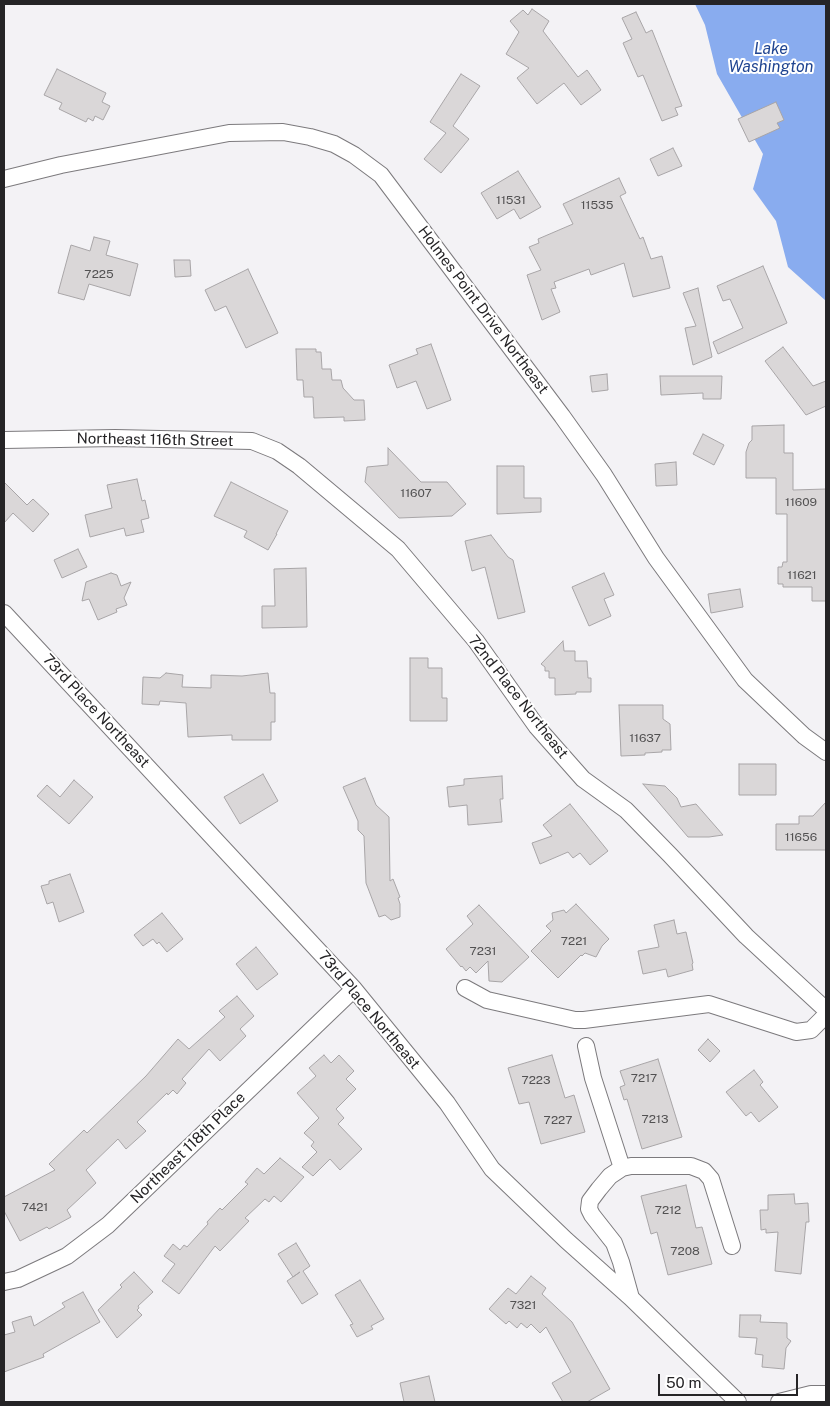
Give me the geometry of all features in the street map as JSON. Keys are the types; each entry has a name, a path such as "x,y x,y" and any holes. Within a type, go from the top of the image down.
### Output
{"street":[{"name":"Holmes Point Drive Northeast","path":"4,179 61,165 229,133 283,132 334,144 354,155 381,176 552,402 604,475 656,558 745,680 804,736 826,752"},
{"name":"Northeast 116th Street","path":"4,440 115,438 252,441 277,451 299,466"},
{"name":"72nd Place Northeast","path":"299,466 398,549 476,642 536,727 583,779 626,810 746,936 826,1010"},
{"name":"73rd Place Northeast","path":"4,613 354,989 447,1103 492,1169 566,1240 631,1298 738,1402"},
{"path":"465,988 487,1000 575,1020 709,1004 796,1032 811,1030 826,1015"},
{"name":"Northeast 118th Place","path":"4,1282 18,1279 40,1270 67,1256 108,1225 354,989"},
{"path":"586,1046 593,1078 622,1168"},
{"path":"631,1298 614,1243 589,1209 590,1201 599,1189 610,1176 622,1168 631,1166 691,1166 704,1170 711,1179 732,1246"},
{"path":"779,1402 811,1394 826,1394"}],"water":[{"name":"Lake Washington","path":"695,4 826,4 826,301 788,267 776,221 753,189 763,154 717,74 705,25"}],"building":[{"path":"532,9 549,21 543,31 578,77 587,70 601,90 581,105 564,83 537,104 517,78 529,68 506,54 519,32 510,21 523,10 528,15"},
{"path":"636,12 646,33 652,30 682,106 675,108 678,115 662,121 643,75 638,77 623,43 632,39 622,18"},
{"path":"57,69 106,93 102,102 110,106 103,120 95,116 93,121 88,118 86,122 59,109 62,103 44,95"},
{"path":"461,74 480,86 453,126 469,139 441,173 424,159 446,133 430,122"},
{"path":"776,102 784,120 777,123 780,128 749,142 738,119"},
{"path":"673,148 682,166 658,176 650,159"},
{"path":"518,171 541,207 520,219 514,209 497,219 481,193"},
{"path":"619,178 626,193 620,196 640,239 643,237 651,259 662,256 670,288 633,297 624,263 591,275 589,269 554,282 556,288 551,289 560,312 542,320 527,275 541,270 529,247 539,243 538,239 573,224 563,204"},
{"path":"94,237 110,241 106,255 138,264 130,296 89,284 84,300 58,293 71,245 90,251"},
{"path":"174,260 190,260 191,276 175,277"},
{"path":"763,266 787,323 718,354 713,342 743,328 730,299 723,301 717,286"},
{"path":"248,269 278,333 246,348 226,306 215,311 205,290"},
{"path":"698,288 712,357 693,365 685,328 696,326 683,293"},
{"path":"431,344 451,400 427,409 416,381 397,388 389,365 418,354 416,349"},
{"path":"783,347 813,386 826,381 826,406 806,415 765,361"},
{"path":"296,349 316,349 316,352 321,352 322,369 331,369 332,380 341,380 343,388 354,400 364,400 365,420 344,421 344,417 314,418 313,397 304,397 303,380 297,380"},
{"path":"607,374 608,390 592,392 590,376"},
{"path":"660,376 722,376 721,399 703,399 703,393 661,395"},
{"path":"784,425 784,453 793,453 793,490 826,489 826,601 812,601 812,587 783,587 783,584 778,584 778,567 782,567 783,562 787,562 787,514 776,514 776,478 746,478 746,452 752,440 752,426"},
{"path":"703,434 724,445 714,465 693,454"},
{"path":"388,448 421,482 447,482 466,504 452,516 399,518 365,482 367,467 388,465"},
{"path":"676,462 677,485 656,486 655,464"},
{"path":"497,466 524,466 524,498 541,498 541,512 497,514"},
{"path":"137,479 142,501 145,500 149,518 141,520 144,532 126,536 124,528 90,537 85,515 112,508 107,485"},
{"path":"4,482 27,505 33,499 49,514 33,532 13,513 4,523"},
{"path":"231,482 288,511 268,550 244,537 247,531 214,516"},
{"path":"491,535 508,557 513,560 525,612 498,619 485,567 472,571 465,541"},
{"path":"78,549 87,567 62,578 54,560"},
{"path":"306,568 307,627 262,628 262,606 275,606 274,569"},
{"path":"111,573 117,575 121,586 131,582 124,598 127,605 116,609 117,612 98,620 89,599 82,601 86,582"},
{"path":"604,573 614,595 604,599 611,616 589,626 572,587"},
{"path":"740,589 743,607 711,613 708,594"},
{"path":"563,641 564,651 575,651 575,661 587,661 588,678 591,678 591,692 555,695 555,678 549,678 549,671 545,671 545,667 541,664"},
{"path":"410,658 428,658 428,668 442,668 442,698 447,698 447,721 410,721"},
{"path":"166,673 183,675 182,687 211,688 211,675 242,676 268,673 270,693 275,693 275,722 271,722 271,740 232,740 232,735 188,737 186,703 160,701 159,705 142,704 143,677 160,678"},
{"path":"619,705 663,705 663,719 670,724 671,750 645,753 645,755 621,756"},
{"path":"739,764 776,764 776,795 739,795"},
{"path":"263,774 278,801 240,824 224,797"},
{"path":"502,776 503,799 500,799 502,822 468,825 467,805 449,807 447,787 464,785 464,779"},
{"path":"365,778 376,805 389,817 390,881 393,879 400,897 398,898 400,917 391,920 385,915 379,917 366,883 364,836 358,830 358,821 343,787"},
{"path":"74,780 93,797 69,824 37,796 47,785 60,797"},
{"path":"643,784 665,786 677,798 681,807 696,804 723,835 688,837"},
{"path":"826,802 826,850 776,850 776,824 799,824 799,816 813,816"},
{"path":"570,804 608,851 590,865 580,853 573,858 568,852 540,864 532,843 552,836 543,825"},
{"path":"70,874 84,912 59,922 53,902 47,904 41,886 49,884 49,881"},
{"path":"576,904 609,939 602,946 596,957 585,953 581,955 558,978 531,951 551,931 546,926 553,920 552,913 564,910 566,913"},
{"path":"479,905 529,957 502,982 489,981 488,961 476,973 470,967 466,971 446,949 473,924 467,916"},
{"path":"162,913 183,939 167,952 159,942 157,944 153,939 143,946 134,935"},
{"path":"674,920 677,934 686,932 693,970 668,977 666,969 643,974 638,951 659,947 654,925"},
{"path":"256,947 278,974 257,990 236,964"},
{"path":"237,996 254,1016 240,1029 246,1036 220,1061 209,1049 182,1079 186,1083 177,1094 173,1090 168,1095 167,1093 137,1122 146,1131 126,1149 118,1139 86,1170 96,1183 67,1210 71,1217 20,1241 4,1211 4,1197 55,1170 49,1164 84,1130 87,1133 146,1076 178,1039 189,1049 225,1017 219,1011"},
{"path":"708,1039 720,1051 710,1062 698,1050"},
{"path":"324,1055 331,1063 339,1055 354,1071 346,1079 356,1089 336,1109 344,1118 338,1124 362,1149 340,1170 330,1159 313,1176 302,1167 317,1152 311,1146 314,1142 304,1133 319,1118 297,1093 316,1076 309,1068"},
{"path":"552,1055 565,1098 574,1095 585,1132 541,1144 529,1102 519,1104 508,1068"},
{"path":"658,1059 682,1137 642,1149 627,1099 624,1100 620,1087 625,1085 620,1071"},
{"path":"754,1070 763,1082 760,1085 778,1107 759,1122 751,1112 746,1116 726,1092"},
{"path":"280,1158 304,1177 281,1202 274,1196 269,1202 265,1199 245,1218 249,1221 220,1251 215,1246 179,1294 162,1281 175,1264 164,1256 173,1244 180,1250 184,1245 187,1247 220,1208 222,1210 248,1184 245,1182 257,1168 264,1174"},
{"path":"686,1185 696,1228 702,1227 712,1264 668,1275 657,1232 651,1234 641,1196"},
{"path":"794,1194 795,1204 808,1203 809,1222 806,1222 801,1274 775,1271 778,1232 766,1233 766,1229 761,1230 760,1210 768,1210 768,1195"},
{"path":"296,1243 310,1266 303,1271 318,1294 302,1304 287,1281 293,1277 278,1254"},
{"path":"134,1272 153,1292 138,1306 137,1310 142,1315 117,1338 98,1310 122,1287 120,1285"},
{"path":"531,1276 546,1288 542,1294 572,1322 610,1389 587,1402 563,1402 552,1383 571,1372 546,1327 540,1333 531,1324 527,1328 521,1323 517,1328 509,1321 506,1324 489,1309 508,1288 516,1294"},
{"path":"360,1280 384,1319 371,1326 373,1329 357,1337 350,1325 353,1324 335,1295"},
{"path":"83,1292 100,1322 43,1354 44,1357 4,1372 4,1335 15,1332 12,1322 31,1316 34,1326 65,1307 62,1303"},
{"path":"740,1315 761,1315 760,1322 787,1323 787,1338 791,1341 786,1348 784,1369 762,1367 763,1355 755,1354 757,1338 739,1337"},
{"path":"429,1376 435,1402 404,1402 400,1383"}]}
